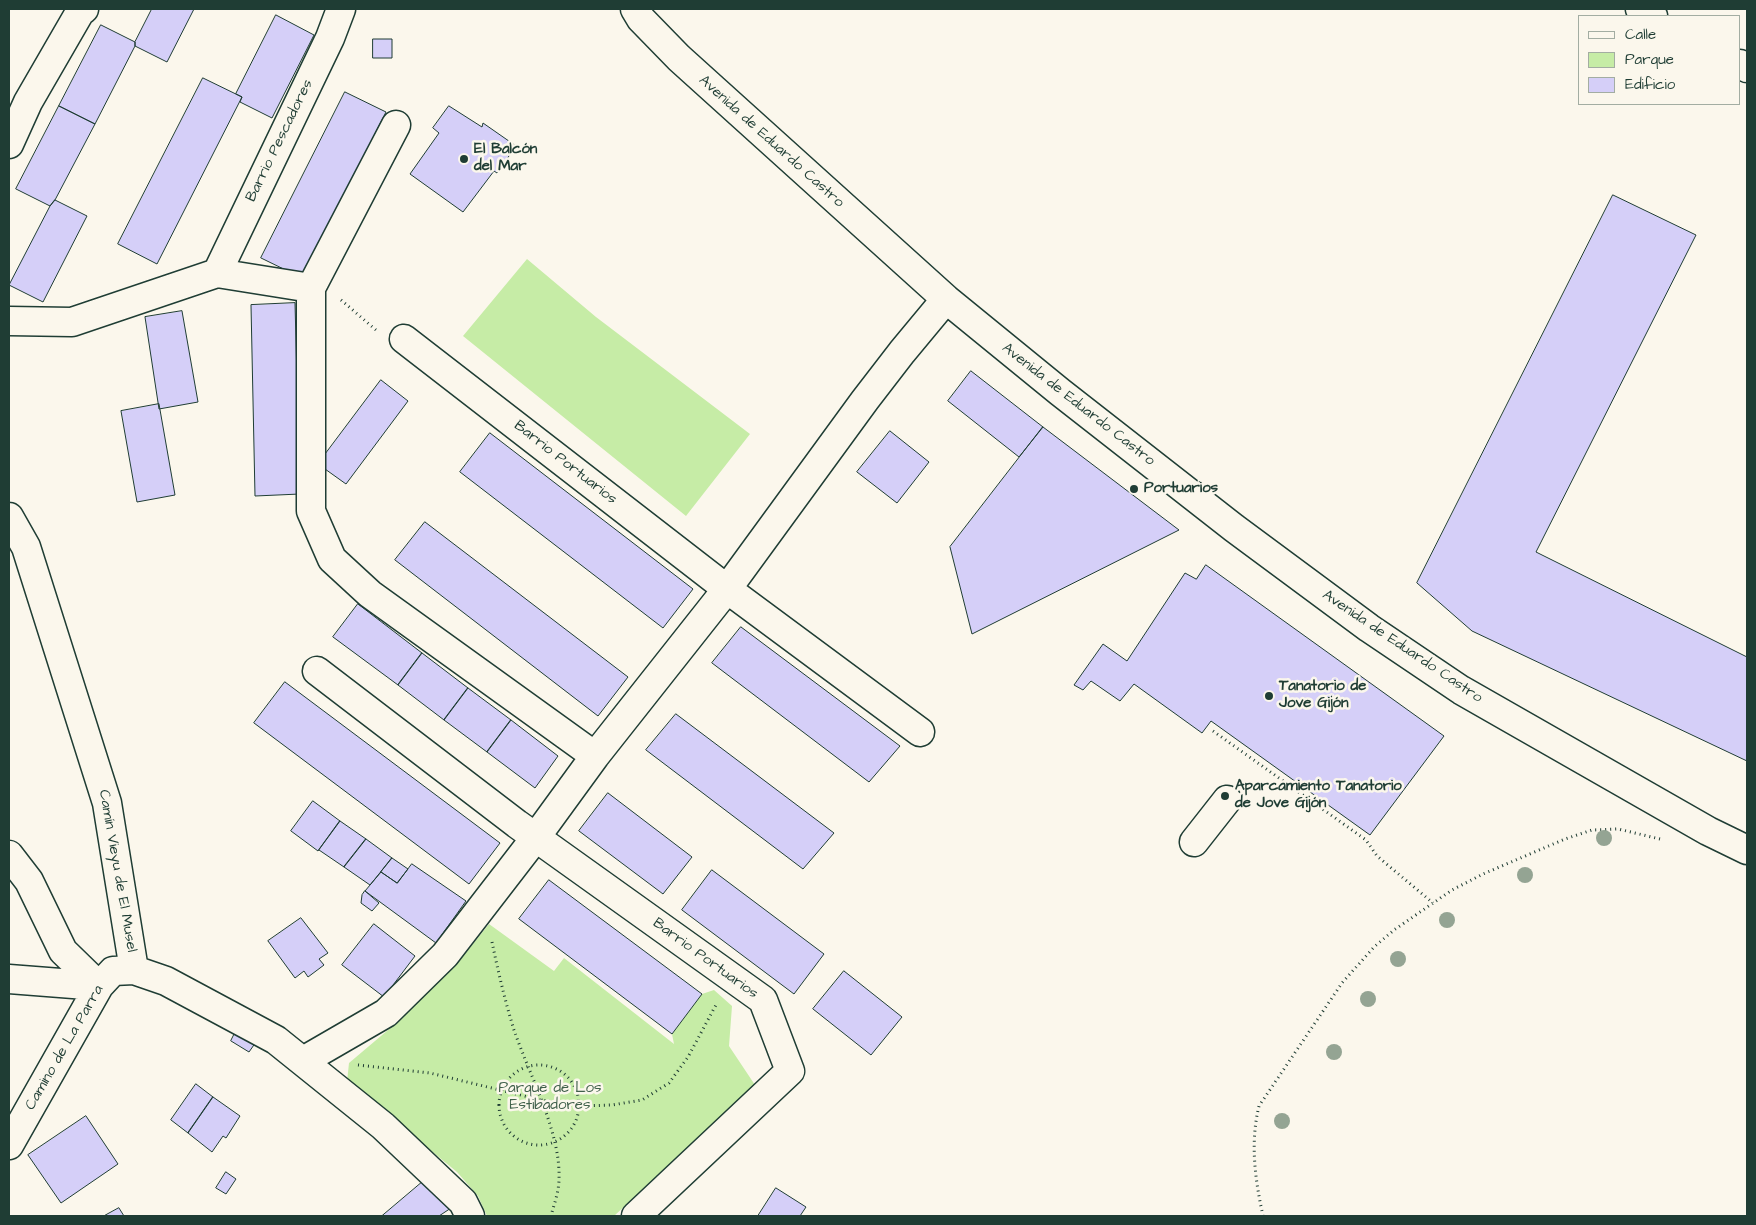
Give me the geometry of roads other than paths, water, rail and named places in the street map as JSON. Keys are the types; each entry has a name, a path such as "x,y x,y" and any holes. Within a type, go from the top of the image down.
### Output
{"street":[{"path":"9,144 28,102 80,12 84,9"},
{"name":"Barrio Pescadores","path":"217,273 330,38 341,9"},
{"name":"Avenida de Eduardo Castro","path":"635,9 641,19 679,58 946,299 1060,392 1242,534 1369,628 1453,685 1708,832 1747,850"},
{"path":"1640,9 1651,15"},
{"path":"396,125 311,288 311,511 332,559 370,594 595,756"},
{"path":"9,321 72,322 217,273 311,288"},
{"path":"302,1060 386,1013 445,955 536,837 595,756 727,588 865,400 946,299"},
{"name":"Barrio Portuarios","path":"404,339 727,588 920,732"},
{"name":"Camín Vieyu de El Musel","path":"9,517 26,547 107,803 134,970 166,982 276,1040 383,1126 463,1202 470,1216"},
{"name":"Barrio Portuarios","path":"316,671 536,837 763,1000 790,1071 636,1216"},
{"path":"1194,842 1227,800"},
{"path":"9,855 29,881 63,951 100,986"},
{"name":"Camino de La Parra","path":"9,1145 100,986 113,971 134,970"},
{"path":"9,978 100,986"}],"place":[{"name":"El Balcón del Mar","path":"464,159"},
{"name":"Portuarios","path":"1134,489"},
{"name":"Tanatorio de Jove Gijón","path":"1269,696"},
{"name":"Aparcamiento Tanatorio de Jove Gijón","path":"1225,796"}],"park label":[{"name":"Parque de Los Estibadores","path":"550,1098"}]}
